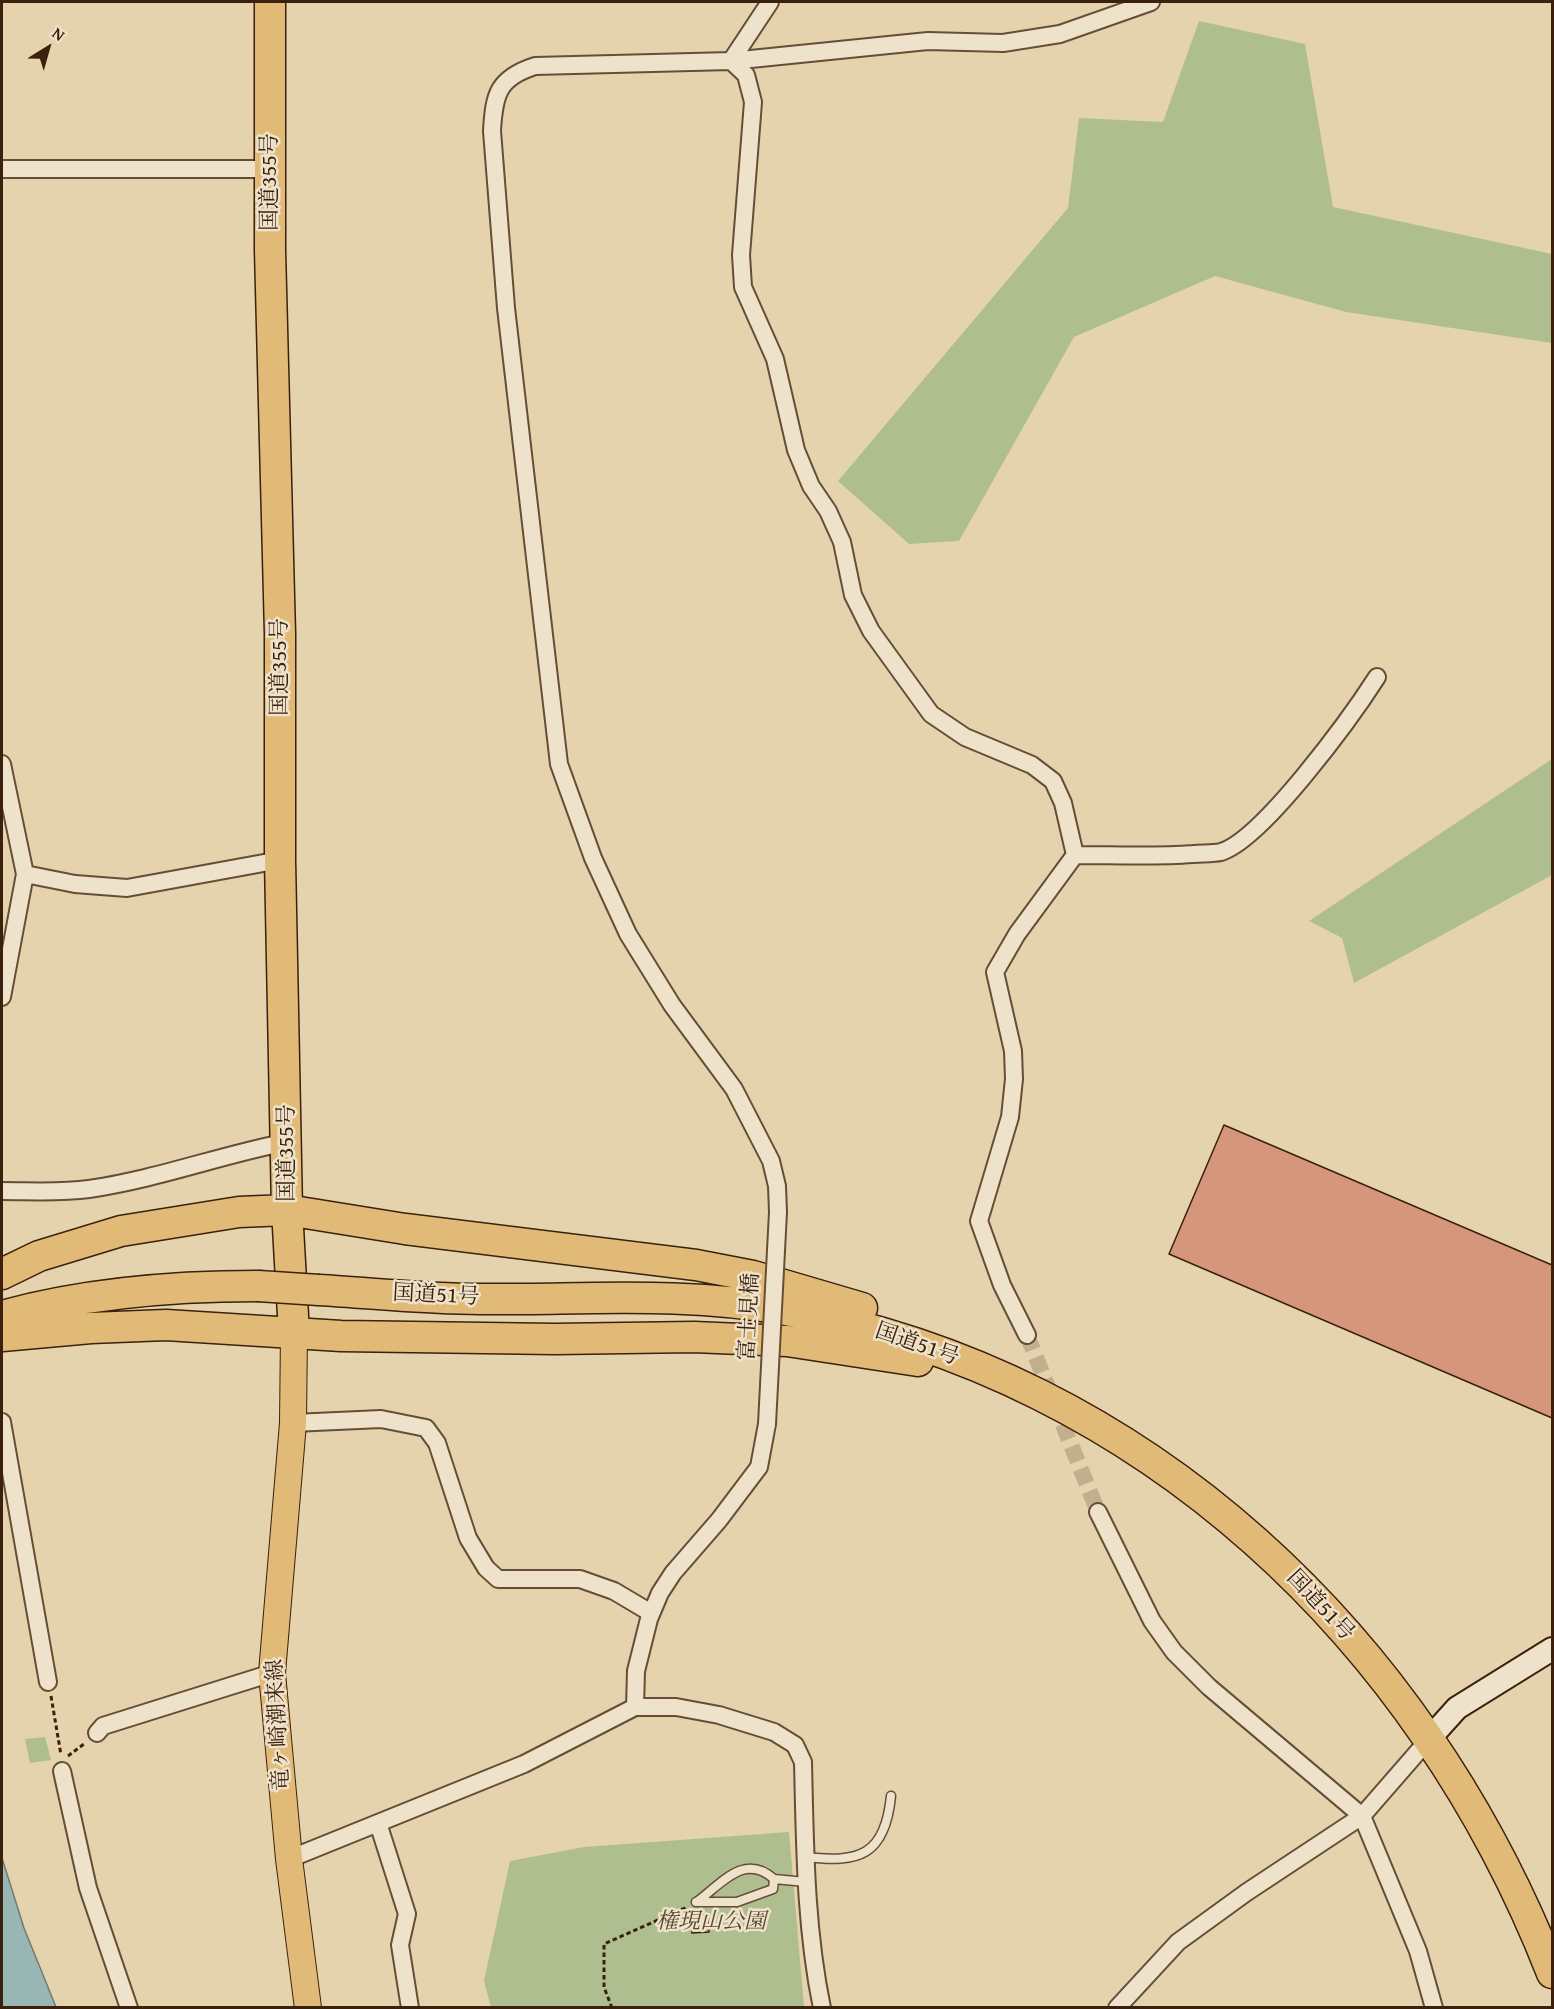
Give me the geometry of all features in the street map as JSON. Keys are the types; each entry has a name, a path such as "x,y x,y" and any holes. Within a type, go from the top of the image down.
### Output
{"highway":[{"name":"国道355号","path":"270,2 270,169 280,634 280,860 287,1210 294,1333"},
{"path":"2,1274 39,1256 121,1231 239,1212 287,1210 405,1229 696,1265 801,1289 903,1321 991,1357 1066,1399 1152,1460"},
{"name":"国道51号","path":"2,1316 83,1298 130,1292 258,1286 478,1299 654,1296 721,1301 784,1310 853,1324 910,1341 984,1369 1044,1397 1152,1460 1257,1540 1304,1587 1351,1638 1429,1739 1459,1784 1521,1898 1552,1973"},
{"path":"2,1336 91,1328 166,1325 294,1333 555,1339 694,1337 787,1341 909,1358 957,1373 1041,1406 1152,1460"}],"main road":[{"name":"竜ヶ崎潮来線","path":"294,1333 293,1423 272,1673 302,2007"}],"street":[{"path":"770,2 731,61 746,75 753,102 741,255 743,287 775,359 796,450 811,486 828,511 842,542 853,595 871,631 932,714 965,737 1032,765 1053,781 1063,803 1075,855 1017,934 995,972 1013,1051 1014,1079 1010,1117 979,1221 1002,1285 1027,1335"},
{"name":"富士見橋","path":"635,1707 636,1671 651,1612 673,1573 719,1520 759,1467 767,1424 778,1212 777,1186 771,1161 734,1089 672,1005 628,934 593,858 559,764 506,308 492,131 497,92 514,73 535,66 731,61 928,41 1003,43 1060,34 1151,2"},
{"path":"2,169 270,169"},
{"path":"1075,855 1174,856 1221,852 1240,842 1270,815 1358,707 1377,677"},
{"path":"2,764 25,874 2,997"},
{"path":"25,874 75,884 127,888 280,860"},
{"path":"2,1191 65,1192 90,1189 136,1180 247,1150 287,1143"},
{"path":"293,1423 381,1419 426,1428 437,1443 468,1538 486,1568 498,1579 580,1579 614,1591 651,1612"},
{"path":"2,1422 48,1682"},
{"path":"1098,1512 1152,1622 1174,1652 1209,1687 1362,1816 1418,1951 1434,2007"},
{"path":"1117,2007 1179,1942 1247,1892 1362,1816 1457,1708 1552,1649"},
{"path":"97,1733 103,1726 272,1673"},
{"path":"289,1859 524,1764 635,1707 676,1707 719,1715 774,1732 795,1745 803,1762 806,1882 812,1961 822,2007"},
{"path":"62,1772 88,1888 129,2007"},
{"path":"378,1823 407,1914 400,1946 410,2007"}],"lane":[{"path":"806,1857 837,1860 856,1858 867,1852 877,1841 884,1825 891,1796"},
{"path":"697,1902 736,1871 753,1867 764,1870 774,1879 806,1882"},
{"path":"697,1902 737,1902 773,1889 774,1879"}],"path":[{"path":"48,1682 62,1760 97,1733"},
{"path":"612,2007 604,1987 604,1944 697,1902"}],"green space":[{"path":"1199,21 1305,44 1333,207 1552,254 1552,343 1346,312 1215,276 1074,337 959,541 909,544 838,481 1068,208 1079,118 1163,122"},
{"path":"1552,759 1552,875 1354,983 1342,938 1309,921"},
{"path":"45,1737 51,1760 30,1763 25,1739"},
{"name":"権現山公園","path":"789,1832 804,2007 491,2007 484,1981 510,1861 584,1847"}],"water":[{"path":"2,1858 24,1928 56,2007 2,2007"}],"building":[{"path":"1224,1125 1552,1265 1552,1418 1169,1254"},
{"path":"707,1914 709,1932 692,1933 690,1916"}],"tunnel":[{"path":"1027,1335 1098,1512"}]}
